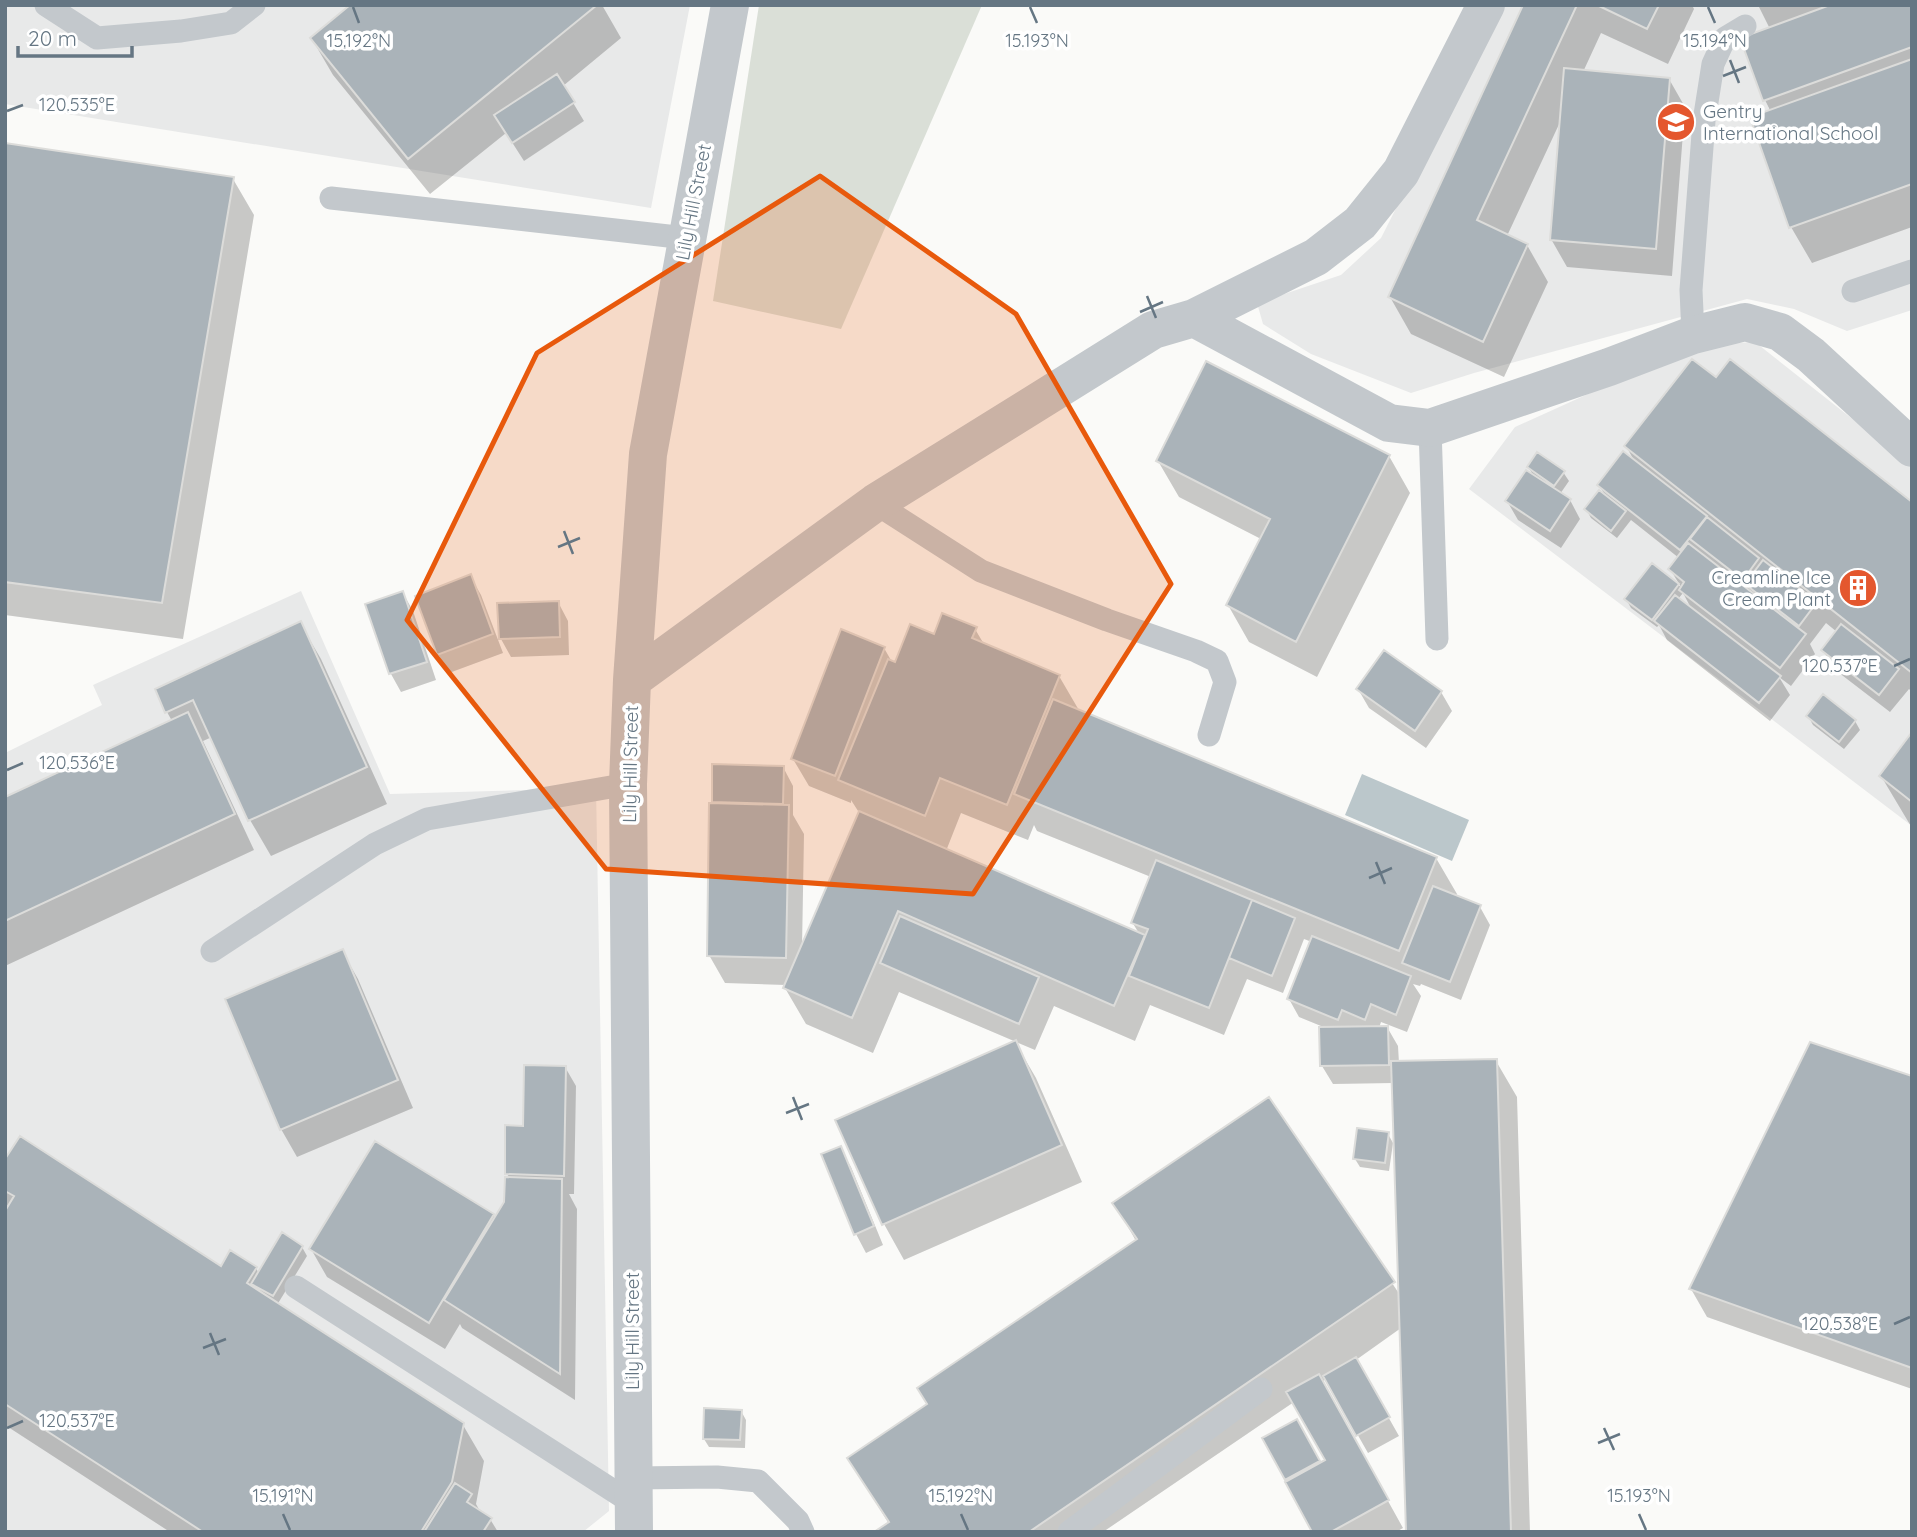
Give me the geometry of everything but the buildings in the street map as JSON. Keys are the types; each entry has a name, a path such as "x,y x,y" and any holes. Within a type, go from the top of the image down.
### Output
{"street":[{"name":"Lily Hill Street","path":"634,1505 628,784 632,680 648,454 730,5"},
{"path":"632,680 875,503 1153,330 1194,318 1316,257 1360,223 1401,172 1486,5"},
{"path":"1194,318 1389,423 1430,428 1693,335 1745,322 1780,332 1811,355 1912,448"}],"lane":[{"path":"46,5 97,38 181,31 231,23 254,5"},
{"path":"1693,335 1691,290 1704,121 1713,64 1726,38 1745,26"},
{"path":"331,198 686,238"},
{"path":"1853,291 1912,271"},
{"path":"1430,428 1437,639"},
{"path":"875,503 981,571 1217,661 1225,682 1209,735"},
{"path":"212,951 375,844 427,819 628,784"},
{"path":"296,1287 634,1505 717,1477 758,1480 797,1521 803,1532"},
{"path":"1069,1532 1261,1389"}],"highlighted area":[{"path":"820,176 1016,314 1171,584 973,894 606,869 407,620 537,353"}],"shaded area":[{"path":"5,5 690,5 651,208 5,104"},
{"path":"759,5 982,5 841,329 713,301"},
{"name":"Gentry International School","path":"1499,5 1912,5 1912,310 1847,331 1794,309 1747,299 1474,373 1411,393 1311,354 1263,324 1257,303 1341,275 1381,238"},
{"path":"1755,342 1912,466 1912,826 1469,489 1515,427 1674,355 1715,344"},
{"path":"301,591 390,794 596,788 609,1511 583,1532 5,1532 5,753 102,705 93,685"},
{"path":"1362,774 1469,820 1452,861 1345,815"}],"place":[{"name":"Gentry International School","path":"1676,122"},
{"name":"Creamline Ice Cream Plant","path":"1858,588"}]}
